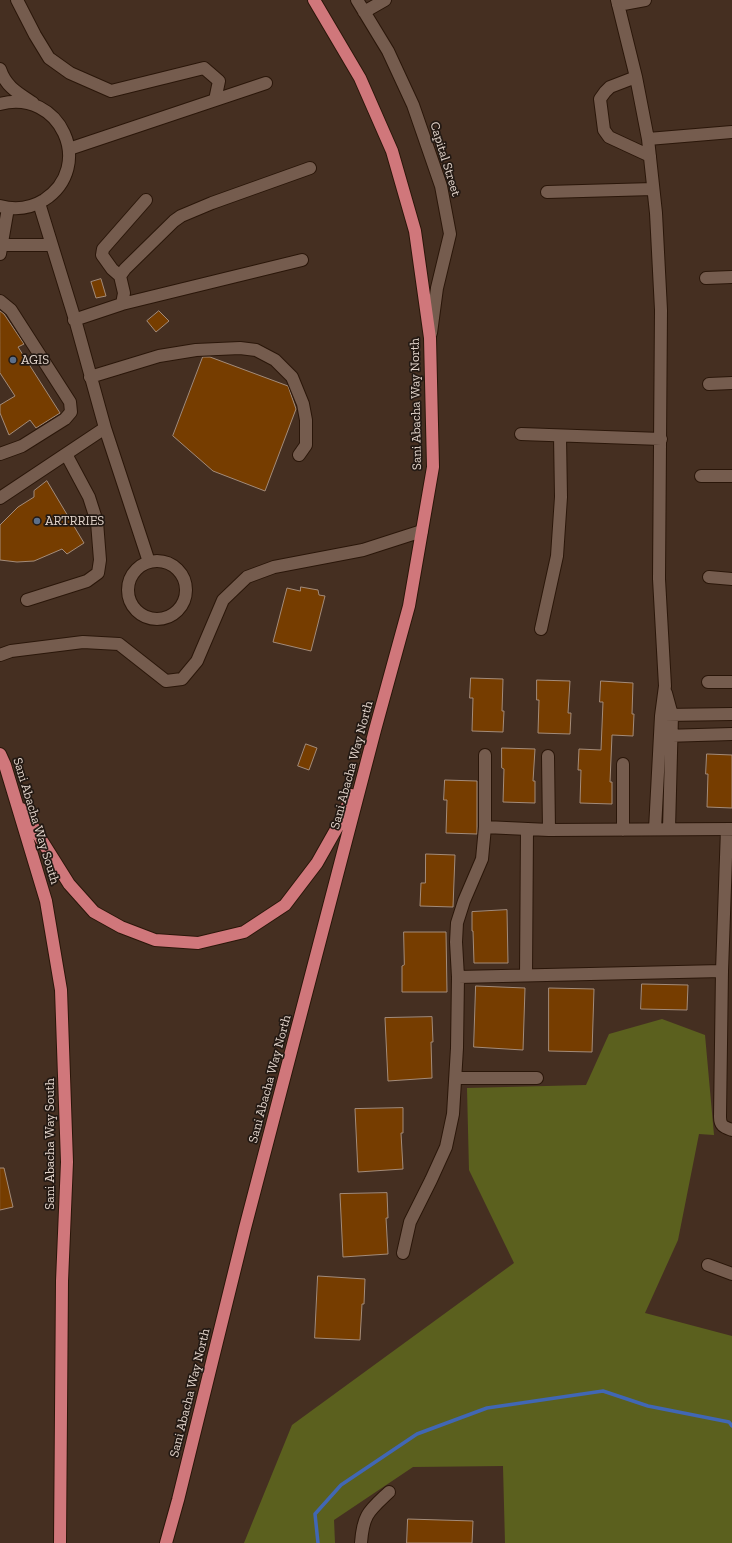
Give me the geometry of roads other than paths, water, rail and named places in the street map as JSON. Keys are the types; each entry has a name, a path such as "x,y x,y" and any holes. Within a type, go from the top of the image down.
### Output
{"highway":[{"name":"Sani Abacha Way North","path":"166,1543 245,1228 375,730 409,606 433,467 430,338 415,231 392,151 360,78 314,0"},
{"path":"15,798 69,884 94,912 121,927 155,940 198,944 244,932 285,905 317,863 343,817 375,730"},
{"name":"Sani Abacha Way South","path":"0,754 46,901 61,990 67,1162 62,1281 60,1543"}],"street":[{"path":"17,0 49,58 70,73 111,91 204,68 219,81 215,100"},
{"name":"Capital Street","path":"357,0 388,51 413,106 441,186 450,234 437,288 430,338"},
{"path":"364,12 384,0"},
{"path":"645,0 618,2 636,77 648,139 661,310 659,579 665,686 669,829"},
{"path":"0,69 2,76 11,88 52,115 62,127 68,141 69,149 68,165 61,183 51,195 38,203 24,208 4,207 1,250 51,245"},
{"path":"636,77 610,87 600,99 604,130 609,137 650,156"},
{"path":"69,149 266,83"},
{"path":"0,104 9,102 24,102 39,107"},
{"path":"648,139 732,132"},
{"path":"120,276 125,269 181,216 212,203 310,168"},
{"path":"547,192 653,189"},
{"path":"122,304 124,293 120,276 112,269 102,255 104,250 146,200"},
{"path":"38,203 105,428 149,562"},
{"path":"74,320 122,304 302,260"},
{"path":"706,278 732,277"},
{"path":"0,302 11,310 72,407 71,412 65,419 22,446 2,449"},
{"path":"90,377 159,356 196,350 240,348 256,350 275,360 292,377 303,404 306,420 306,445 299,456"},
{"path":"709,384 732,383"},
{"path":"0,498 105,428"},
{"path":"521,434 661,439"},
{"path":"541,629 557,556 561,497 560,436"},
{"path":"28,600 87,582 98,573 100,560 97,522 89,497 66,454"},
{"path":"701,476 732,476"},
{"path":"0,655 11,651 83,642 119,644 166,681 182,679 197,661 223,600 247,577 274,567 363,550 422,531"},
{"path":"159,561 169,563 183,577 186,587 182,606 174,614 166,618 155,619 146,617 139,613 129,598 128,589 132,576 140,566 149,562 159,561"},
{"path":"709,577 732,579"},
{"path":"708,682 732,682"},
{"path":"666,715 732,714"},
{"path":"666,736 732,734"},
{"path":"655,829 666,736"},
{"path":"403,1253 410,1222 446,1146 452,1114 456,1078 458,977 456,942 458,923 464,901 482,859 485,827 485,755"},
{"path":"548,756 550,830"},
{"path":"623,830 624,764"},
{"path":"485,827 550,830 730,829 728,935 722,972 720,1123 723,1127 732,1130"},
{"path":"526,975 527,829"},
{"path":"458,977 722,972"},
{"path":"456,1078 537,1078"},
{"path":"708,1265 732,1274"},
{"path":"361,1543 362,1527 370,1510 389,1492"}],"waterway":[{"path":"318,1543 315,1514 341,1485 417,1434 487,1408 603,1391 648,1406 729,1422 732,1426"}],"place":[{"name":"AGIS","path":"13,360"},
{"name":"ARTRRIES","path":"37,521"}]}
